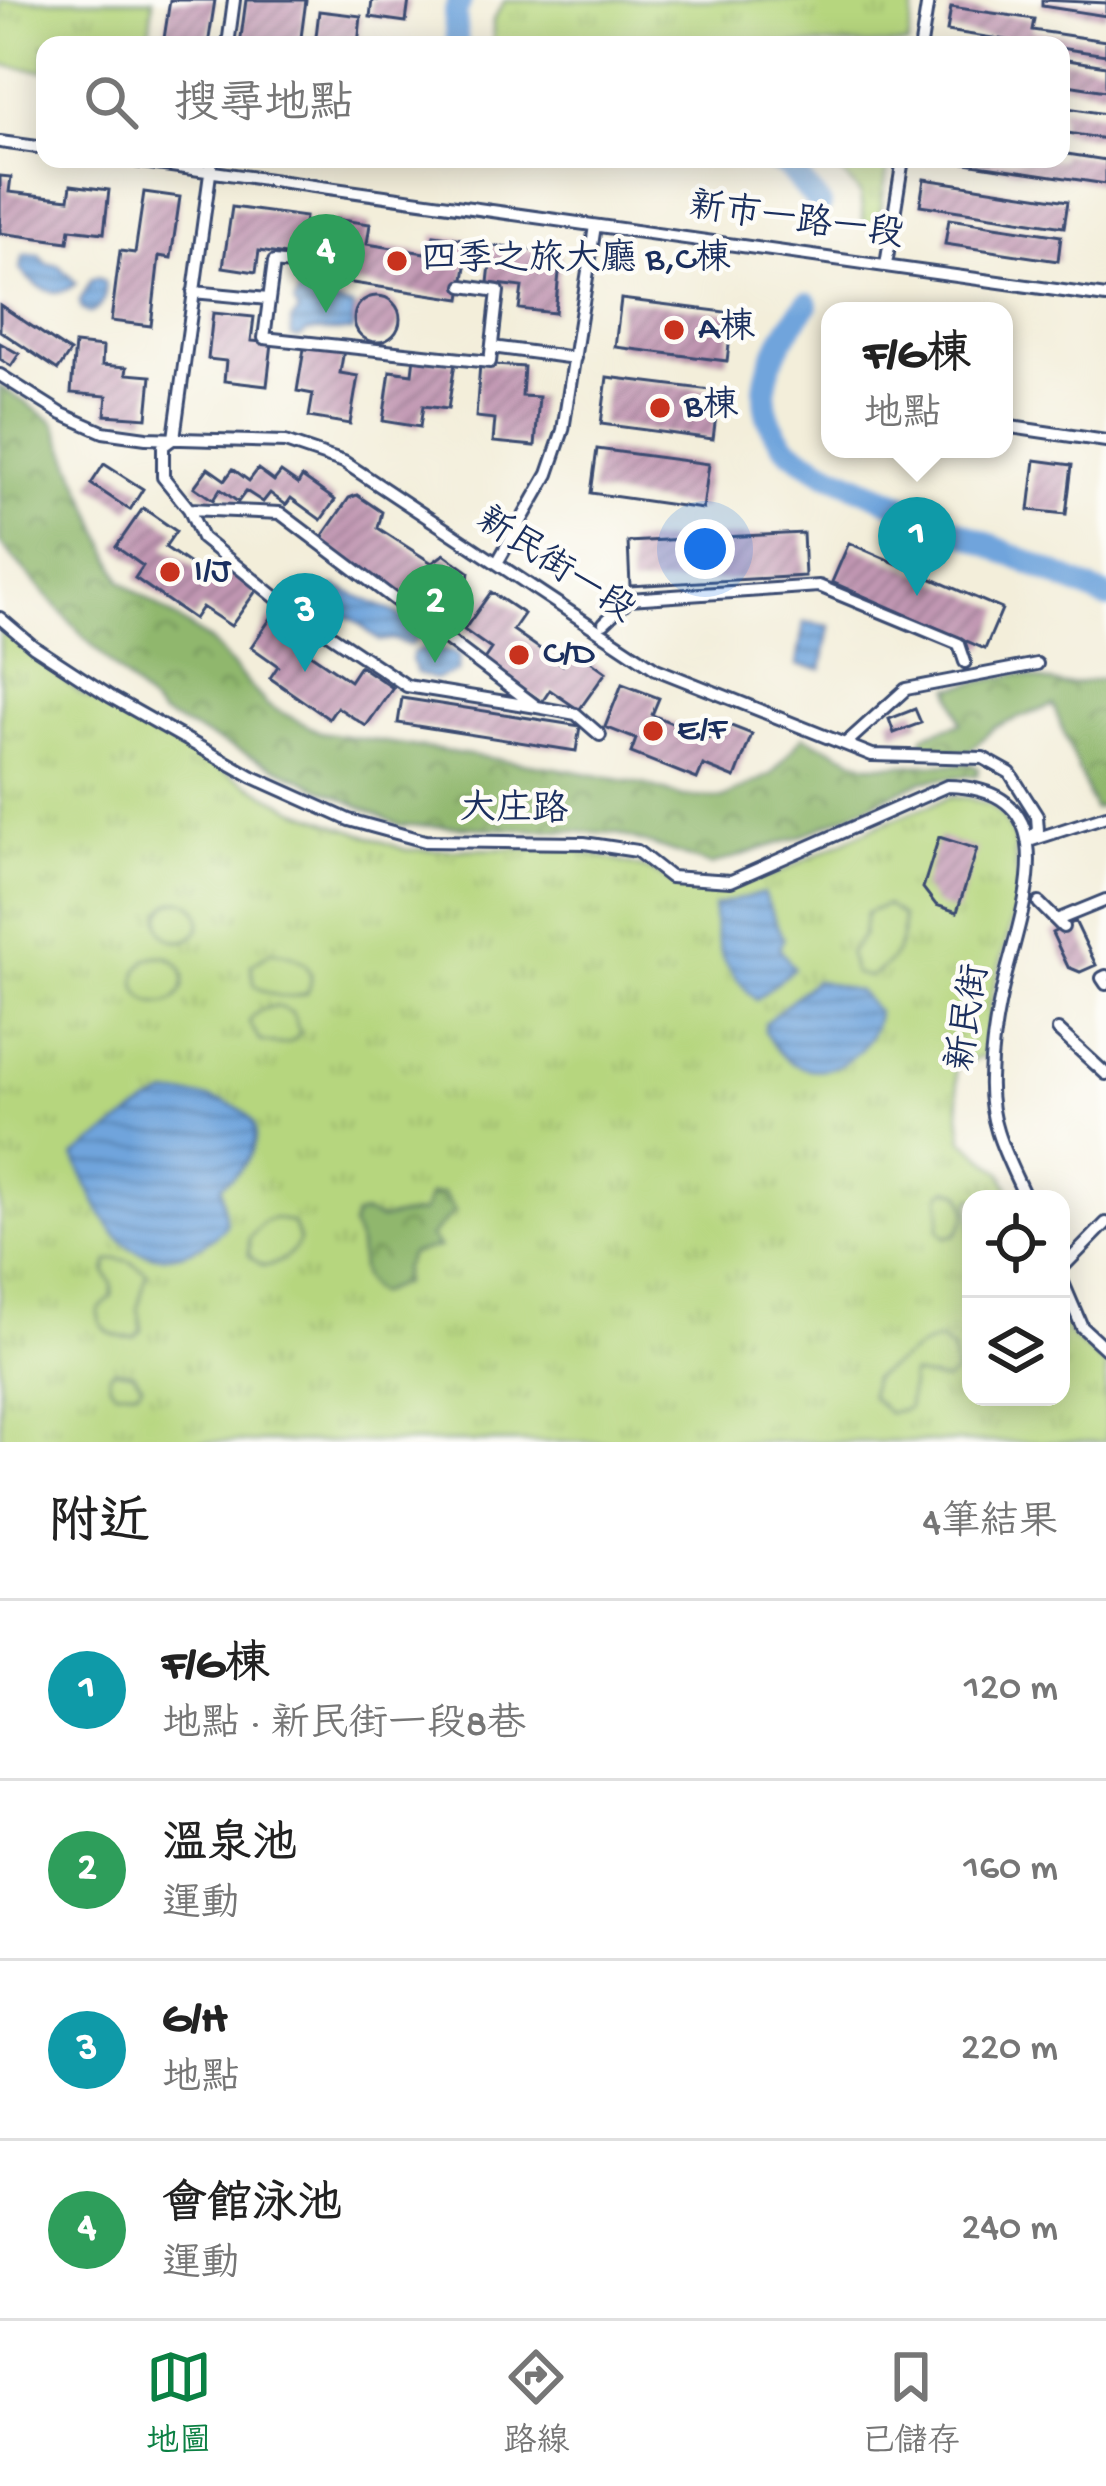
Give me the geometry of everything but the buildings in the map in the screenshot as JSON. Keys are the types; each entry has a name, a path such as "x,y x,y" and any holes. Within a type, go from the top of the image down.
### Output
{"street":[{"path":"229,36 234,0"},
{"path":"922,36 928,0"},
{"path":"0,142 36,147"},
{"path":"211,168 174,438 164,446 163,477 188,509 202,538 284,604 407,686 576,714 600,735"},
{"name":"新市一路一段","path":"230,168 595,226 1106,297"},
{"path":"886,265 902,168"},
{"path":"497,563 548,474 563,430 595,226"},
{"path":"326,268 274,262 264,338 490,362 498,291 463,286"},
{"path":"193,292 268,299"},
{"path":"492,347 575,358"},
{"name":"新民街一段","path":"0,375 62,415 103,432 285,442 344,462 656,669 872,755 983,758 1010,773 1026,794 1037,815 1038,830 1028,841"},
{"path":"1013,426 1106,441"},
{"path":"188,509 280,513 537,707"},
{"path":"604,623 629,598 819,586 958,644 965,662"},
{"name":"大庄路","path":"0,618 33,646 111,697 253,777 349,820 425,842 584,843 637,851 670,878 731,881 947,786 980,787 1005,801 1019,816 1028,841"},
{"path":"845,744 906,689 1037,664"},
{"path":"1028,841 1106,815"},
{"name":"新民街","path":"1022,1190 992,1123 989,1081 997,1013 1031,876 1028,841"},
{"path":"1039,903 1060,924 1106,900"},
{"path":"1058,1030 1106,1074"},
{"path":"1070,1263 1106,1223"},
{"path":"1070,1296 1082,1327 1106,1349"}],"green space":[{"path":"0,0 153,0 149,36 36,36 36,70 0,65"},
{"path":"505,0 915,0 909,36 493,36 493,20"},
{"path":"837,168 888,168 878,226 864,225 860,193"},
{"path":"0,386 54,422 121,581 210,641 267,705 320,732 568,770 683,797 723,798 772,774 803,736 867,765 971,764 978,768 977,775 922,781 799,837 711,865 616,833 400,825 162,715 83,636 0,543"},
{"path":"0,629 80,693 295,810 406,850 570,848 647,869 683,888 732,887 776,874 951,797 989,805 1003,817 1014,839 1018,899 993,991 983,1056 955,1067 963,1140 1001,1172 1010,1190 962,1190 962,1406 1070,1406 1070,1335 1106,1366 1106,1442 0,1442"},
{"path":"1018,674 1064,685 1106,679 1106,806 1094,809 1053,705 995,727 968,752 920,748 924,735 961,723 950,688"},
{"path":"180,901 194,907 200,921 194,935 180,941 166,935 160,921 166,907"},
{"path":"886,905 902,916 896,952 868,977 854,973 849,954 863,935 866,913"},
{"path":"271,952 303,962 311,975 307,993 280,996 255,986 251,965"},
{"path":"160,956 177,963 184,980 177,997 160,1004 143,997 136,980 143,963"},
{"path":"280,1007 292,1013 300,1033 287,1043 260,1041 249,1022 262,1010"},
{"path":"948,1189 962,1195 962,1225 955,1235 945,1237 938,1229 941,1193"},
{"path":"443,1194 455,1211 430,1237 439,1247 410,1254 403,1283 377,1294 361,1271 352,1226 356,1215 380,1219 423,1212 429,1195"},
{"path":"274,1218 293,1223 299,1240 285,1258 263,1266 249,1256 249,1238"},
{"path":"117,1259 147,1273 138,1307 142,1330 135,1337 109,1332 99,1317 98,1310 112,1297 105,1272 108,1261"},
{"path":"938,1340 953,1350 955,1373 946,1381 912,1374 908,1408 888,1413 870,1395 873,1378"},
{"path":"114,1370 133,1373 142,1384 138,1390 116,1391 109,1375"}],"water":[{"path":"24,255 39,255 47,264 58,265 76,283 54,292 39,286 20,269"},
{"path":"92,279 104,282 104,297 98,309 89,313 81,309 80,301"},
{"path":"301,288 310,296 353,307 353,331 308,331 292,337 291,321 299,312 294,303"},
{"path":"335,586 396,613 417,630 419,638 410,645 392,639 379,641 355,620 329,609 324,595"},
{"path":"804,622 830,626 822,669 797,665"},
{"path":"425,647 454,653 459,658 457,672 435,679 417,673 413,653"},
{"path":"763,893 783,939 779,948 794,968 756,1000 723,958 714,906"},
{"path":"815,980 858,991 877,1011 861,1049 824,1069 791,1062 764,1031 765,1023"},
{"path":"168,1095 228,1104 251,1119 255,1132 248,1160 221,1185 226,1225 189,1251 160,1256 132,1248 119,1238 74,1156"}],"waterway":[{"path":"456,36 460,0"},
{"path":"789,168 820,205"},
{"path":"807,304 774,355 765,391 766,410 787,447 826,472 1106,597"}],"place":[{"name":"四季之旅大廳 B,C棟","path":"397,261"},
{"name":"會館泳池","path":"326,313"},
{"name":"A棟","path":"674,330"},
{"name":"B棟","path":"660,408"},
{"name":"I/J","path":"170,572"},
{"name":"F/G棟","path":"917,596"},
{"name":"C/D","path":"519,655"},
{"name":"溫泉池","path":"435,663"},
{"name":"G/H","path":"305,672"},
{"name":"E/F","path":"653,731"}]}
